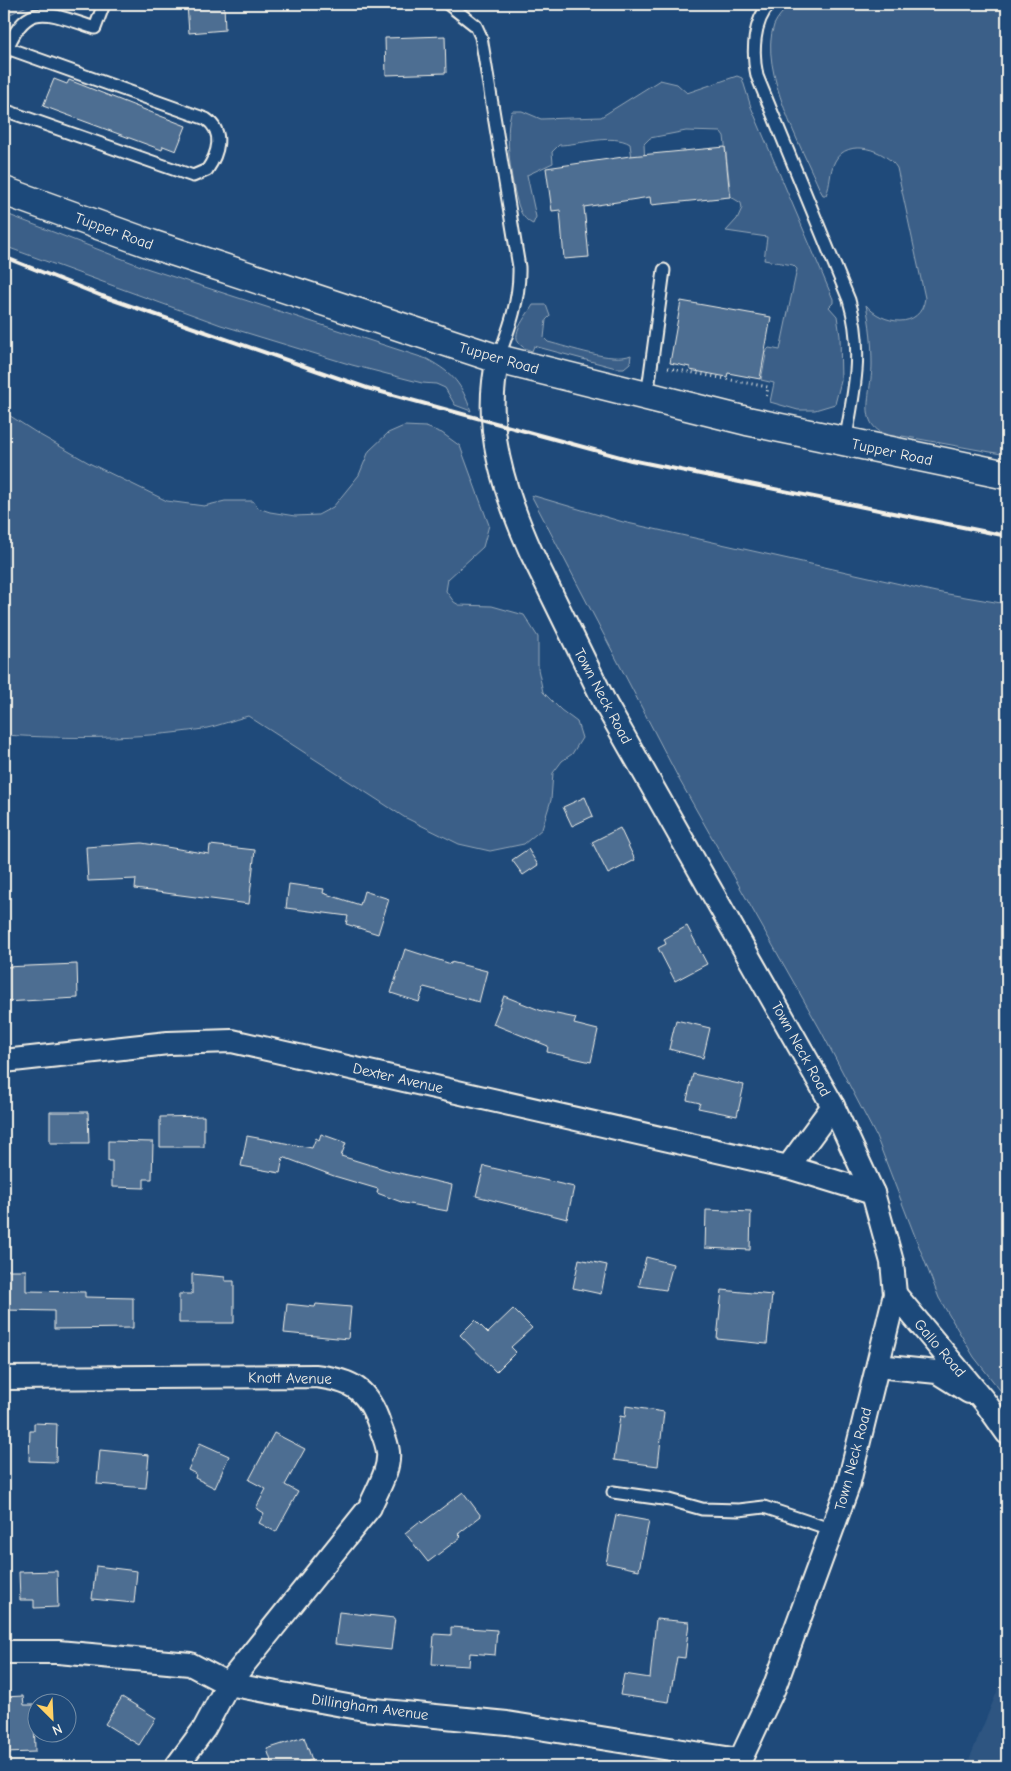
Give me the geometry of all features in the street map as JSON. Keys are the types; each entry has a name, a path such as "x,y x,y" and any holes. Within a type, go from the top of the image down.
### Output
{"main road":[{"name":"Tupper Road","path":"4,191 151,244 498,360 647,397 845,442 1007,475"}],"street":[{"name":"Town Neck Road","path":"498,360 493,379 491,409 496,451 517,519 531,552 611,714 833,1106 873,1193 892,1262 895,1294 848,1486 774,1688 738,1764"},
{"name":"Dexter Avenue","path":"4,1061 168,1043 232,1041 788,1167 873,1193"},
{"path":"788,1167 833,1106"},
{"name":"Gallo Road","path":"895,1294 985,1402 1007,1433"},
{"name":"Gallo Road","path":"878,1366 937,1372 985,1402"},
{"name":"Knott Avenue","path":"4,1378 315,1376 341,1379 360,1389 374,1409 388,1452 385,1472 370,1507 228,1684 204,1729 176,1767"},
{"name":"Dillingham Avenue","path":"4,1652 58,1652 190,1664 228,1684 364,1709 507,1723 738,1764"}],"lane":[{"path":"4,110 193,176 208,170 218,145 217,130 206,119 5,52 14,29 27,16 46,12 94,28 104,4"},
{"path":"448,4 476,26 482,37 519,267 520,284 517,303 498,360"},
{"path":"770,4 760,20 756,34 755,57 757,76 849,300 855,325 858,360 845,442"},
{"path":"647,397 664,270"},
{"path":"613,1492 670,1500 702,1509 739,1510 764,1507 833,1530"}],"path":[{"path":"667,367 768,387 765,406"}],"shaded area":[{"path":"4,4 31,4 4,17"},
{"path":"797,4 814,4 817,9 834,4 1007,4 1007,455 902,436 900,438 885,434 875,428 870,420 868,400 872,357 866,305 881,317 900,321 909,320 922,308 925,298 897,168 892,162 876,152 867,149 849,149 835,161 828,191 826,195 823,195 793,131 777,85 772,63 771,43 774,25 777,20 788,6 793,7"},
{"path":"737,76 742,78 751,107 833,299 833,303 829,307 837,316 840,336 841,381 835,404 815,410 798,410 770,402 774,383 761,380 767,350 769,348 780,350 797,269 793,265 764,260 767,237 726,231 737,219 742,208 741,203 731,197 724,136 721,132 686,131 650,138 644,144 645,165 633,166 630,144 623,141 605,139 559,145 552,152 553,163 527,175 536,217 533,224 521,212 514,189 508,145 509,120 512,111 522,111 541,119 601,117 660,80 677,84 687,93"},
{"path":"4,213 146,268 427,359 455,380 464,393 471,411 455,405 445,388 436,384 422,383 352,365 221,325 4,246"},
{"path":"533,305 546,305 550,316 546,320 544,338 548,342 602,356 623,357 631,355 630,363 624,368 616,368 534,346 532,351 523,347 518,342 518,330"},
{"path":"4,412 91,464 167,501 204,506 225,501 253,501 258,508 295,516 318,515 333,507 359,475 369,451 388,433 404,426 426,427 442,433 460,446 489,525 483,547 448,579 446,591 454,602 459,605 492,606 524,615 538,637 538,669 543,692 561,710 577,722 582,738 572,754 562,761 553,773 551,800 542,829 524,844 490,851 459,844 404,817 248,716 203,729 153,735 54,737 4,735"},
{"path":"531,495 623,522 936,592 1007,604 1007,1399 974,1357 939,1298 876,1136 820,1029 680,781"},
{"path":"1007,1668 1007,1767 966,1767"}],"building":[{"path":"187,4 224,4 225,30 189,33"},
{"path":"445,36 446,73 386,75 385,38"},
{"path":"54,79 67,84 69,80 186,126 176,151 163,146 162,150 43,106"},
{"path":"725,147 730,197 651,205 650,197 584,207 589,257 564,259 560,210 552,211 546,168 630,156"},
{"path":"681,301 771,317 760,379 728,373 727,377 690,370 690,367 670,363"},
{"path":"585,797 593,816 572,826 563,807"},
{"path":"620,828 635,860 608,874 592,842"},
{"path":"142,843 209,854 210,845 255,850 249,904 135,889 136,879 88,881 86,847"},
{"path":"528,849 538,865 523,875 512,860"},
{"path":"289,884 324,889 323,893 360,905 364,891 389,899 378,934 346,924 348,916 286,908"},
{"path":"687,926 707,964 675,981 658,948 666,944 664,939"},
{"path":"405,949 451,964 451,962 487,971 479,1002 424,987 419,1002 391,993"},
{"path":"77,964 78,998 4,1002 4,967"},
{"path":"504,996 542,1011 576,1018 574,1024 598,1030 591,1062 547,1052 548,1046 493,1024"},
{"path":"676,1020 710,1028 703,1058 669,1049"},
{"path":"693,1074 744,1085 737,1116 698,1108 700,1103 687,1100"},
{"path":"50,1112 88,1112 89,1143 50,1143"},
{"path":"204,1116 204,1147 160,1147 160,1117"},
{"path":"321,1134 346,1143 341,1156 390,1171 452,1185 447,1211 404,1203 377,1193 378,1189 334,1176 283,1157 280,1173 241,1166 247,1136 312,1148 316,1138 319,1140"},
{"path":"108,1141 153,1142 152,1179 144,1179 144,1188 112,1187 112,1161 108,1161"},
{"path":"484,1166 574,1187 567,1219 476,1196"},
{"path":"706,1210 751,1212 750,1250 705,1248"},
{"path":"646,1257 673,1264 666,1290 639,1286"},
{"path":"579,1259 607,1265 601,1294 573,1288"},
{"path":"4,1270 26,1270 26,1291 85,1292 85,1297 133,1298 133,1328 54,1329 54,1311 4,1310"},
{"path":"192,1274 225,1277 225,1281 234,1281 234,1323 179,1323 179,1294 192,1294"},
{"path":"722,1290 772,1295 767,1344 717,1339"},
{"path":"287,1304 315,1307 316,1304 351,1307 348,1339 284,1333"},
{"path":"513,1309 532,1328 511,1347 516,1352 496,1372 460,1335 475,1320 488,1333"},
{"path":"626,1406 664,1412 658,1466 614,1460 620,1416 625,1417"},
{"path":"34,1423 57,1424 56,1462 29,1461 30,1431 34,1431"},
{"path":"274,1433 305,1449 285,1485 298,1492 276,1532 259,1523 264,1513 256,1508 266,1489 249,1480"},
{"path":"200,1443 229,1456 215,1488 195,1478 196,1474 188,1470"},
{"path":"100,1450 149,1455 146,1488 97,1484"},
{"path":"463,1492 481,1516 458,1534 461,1537 428,1562 405,1533 420,1521 422,1523"},
{"path":"616,1515 649,1521 639,1570 606,1563"},
{"path":"96,1566 137,1571 134,1603 92,1599"},
{"path":"57,1571 58,1607 34,1608 34,1600 20,1600 19,1572"},
{"path":"339,1612 395,1618 391,1650 335,1644"},
{"path":"656,1619 689,1622 685,1658 677,1657 669,1702 620,1695 624,1674 650,1678"},
{"path":"451,1627 497,1630 495,1655 470,1653 469,1666 432,1664 434,1634 451,1635"},
{"path":"23,1696 24,1705 28,1705 28,1744 35,1744 35,1752 4,1753 4,1697"},
{"path":"122,1697 156,1718 139,1745 105,1724"},
{"path":"304,1737 312,1760 290,1767 273,1767 267,1749"}],"railway":[{"path":"4,257 102,296 367,388 631,460 1007,536"}]}
